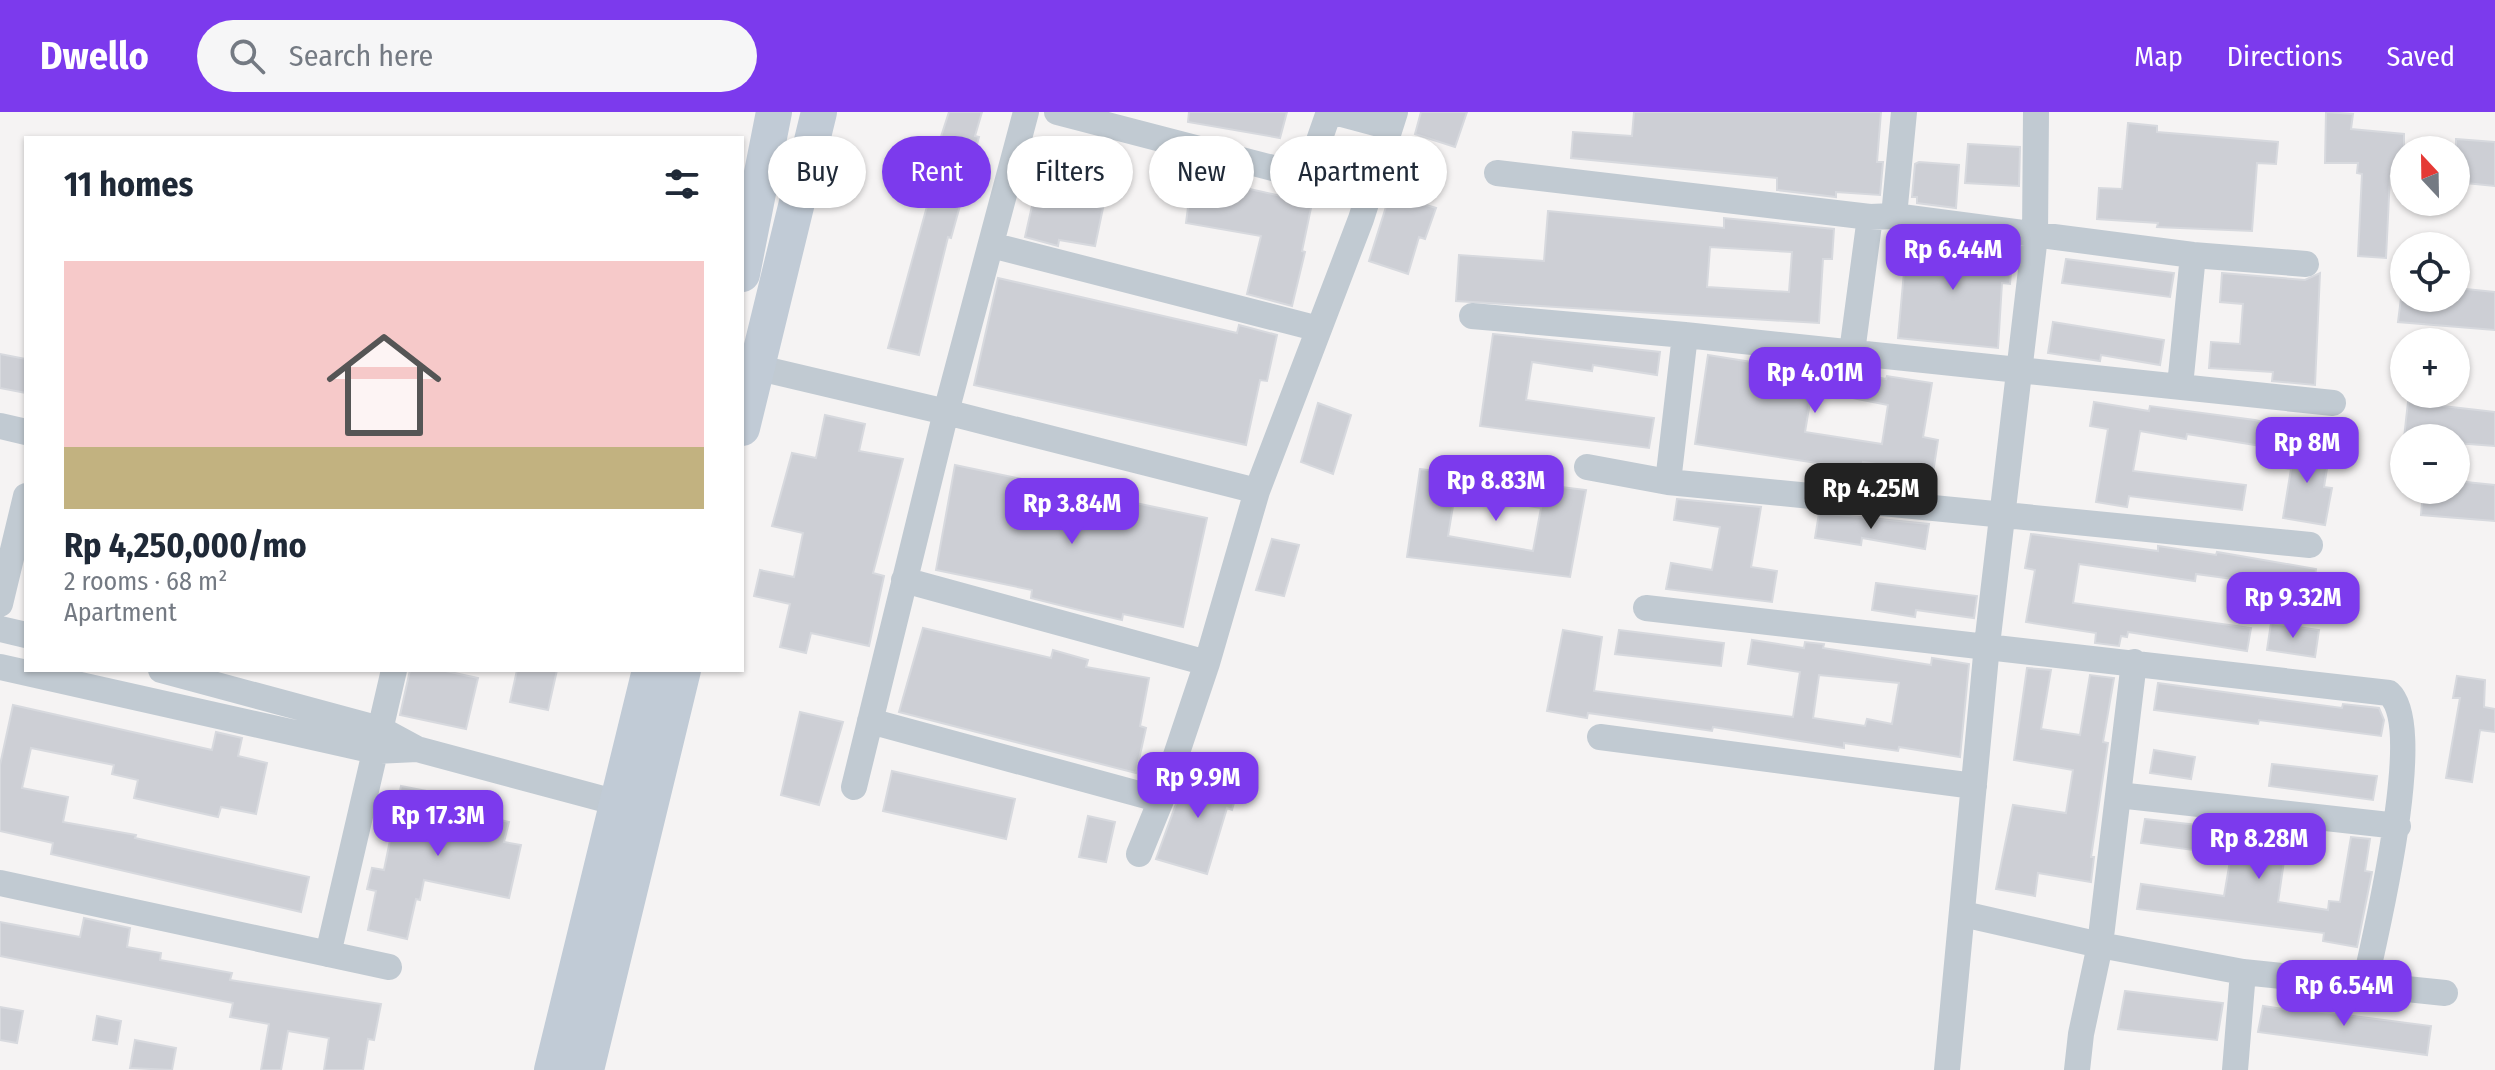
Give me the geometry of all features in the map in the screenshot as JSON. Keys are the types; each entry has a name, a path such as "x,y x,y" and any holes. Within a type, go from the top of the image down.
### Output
{"street":[{"path":"744,264 774,112"},
{"path":"744,410 749,366 819,112"},
{"path":"854,787 946,412 1026,112"},
{"path":"1057,112 1270,166"},
{"path":"1322,136 1331,112 1392,120"},
{"path":"1852,352 1904,112"},
{"path":"1947,1070 1987,645 2035,236 2036,112"},
{"path":"1497,173 2193,255 2306,264"},
{"path":"1139,854 1161,800 1207,663 1257,491 1363,208"},
{"path":"991,245 1319,329"},
{"path":"2180,386 2193,255"},
{"path":"1472,316 1685,335 2333,403"},
{"path":"1668,482 1685,335"},
{"path":"749,366 946,412 1257,491"},
{"path":"0,426 24,432"},
{"path":"1587,467 1668,482 2310,545"},
{"path":"0,604 24,504"},
{"path":"904,580 1207,663"},
{"path":"1646,608 2389,693 2401,709 2398,826 2365,983"},
{"path":"0,629 24,635"},
{"path":"2077,1070 2081,1034 2100,945 2134,662"},
{"path":"0,667 24,670"},
{"path":"41,672 73,676 224,719 377,740 417,749 618,803"},
{"path":"168,672 233,690 377,740"},
{"path":"328,954 394,672"},
{"path":"552,1070 650,672"},
{"path":"586,1070 683,672"},
{"path":"224,719 233,690"},
{"path":"870,721 1161,800"},
{"path":"1600,737 1974,786"},
{"path":"2118,795 2398,826"},
{"path":"0,883 389,967"},
{"path":"1963,914 2100,945 2243,972 2445,993"},
{"path":"2235,1070 2243,972"}],"building":[{"path":"949,112 982,112 975,136 941,136"},
{"path":"1189,112 1287,112 1281,136 1188,122"},
{"path":"1421,112 1467,112 1455,147 1447,144 1447,136 1415,134"},
{"path":"1634,112 1881,112 1877,162 1883,162 1880,195 1836,192 1836,197 1777,190 1777,178 1571,158 1573,132 1632,136"},
{"path":"2326,112 2353,114 2351,129 2404,134 2390,136 2386,258 2358,256 2362,174 2357,173 2358,163 2325,163"},
{"path":"2128,123 2157,126 2157,132 2278,142 2276,164 2257,163 2252,231 2157,227 2158,223 2097,219 2099,188 2122,189"},
{"path":"2470,140 2495,142 2495,186 2470,183"},
{"path":"1968,144 2020,147 2019,186 1965,183"},
{"path":"1915,164 1959,165 1956,208 1917,203 1917,197 1912,197"},
{"path":"1254,190 1270,194 1270,208 1311,208 1302,251 1305,252 1292,306 1247,294 1261,236 1186,223 1188,208 1254,208"},
{"path":"927,208 959,208 951,238 948,237 919,355 888,348"},
{"path":"1032,208 1103,208 1095,246 1059,240 1058,246 1025,237"},
{"path":"1386,208 1436,208 1425,239 1419,237 1408,274 1369,261"},
{"path":"1548,211 1724,228 1724,218 1834,229 1832,259 1823,259 1819,323 1456,301 1459,255 1544,261","holes":["1710,247 1792,252 1789,292 1707,287"]},
{"path":"1914,235 1954,240 1953,244 2013,248 2010,284 2002,283 1998,348 1898,338 1907,239 1914,240"},
{"path":"2066,259 2174,273 2170,297 2062,283"},
{"path":"2222,273 2305,280 2320,273 2315,385 2272,381 2273,372 2209,368 2211,342 2240,344 2243,304 2220,302"},
{"path":"998,278 1237,333 1239,325 1277,335 1267,381 1260,380 1246,445 974,385"},
{"path":"2470,289 2495,292 2495,330 2398,322 2399,312 2470,312"},
{"path":"2053,322 2164,340 2160,365 2101,355 2100,361 2048,353"},
{"path":"1493,334 1660,352 1657,375 1593,365 1592,371 1532,362 1526,400 1654,418 1649,448 1480,426"},
{"path":"0,354 24,359 24,393 0,388"},
{"path":"1708,355 1764,364 1765,359 1803,363 1886,379 1887,376 1932,383 1923,437 1938,440 1933,473 1863,462 1862,470 1695,444","holes":["1812,390 1888,405 1882,444 1805,432"]},
{"path":"2094,402 2149,411 2150,406 2255,420 2283,427 2280,449 2187,434 2186,439 2140,431 2133,471 2246,485 2242,510 2129,496 2127,507 2096,502 2108,429 2090,426"},
{"path":"1318,403 1351,415 1333,474 1301,462"},
{"path":"2407,408 2460,408 2495,412 2495,446 2470,444 2470,424 2406,424"},
{"path":"825,415 865,424 859,451 903,459 873,573 884,576 869,646 811,633 806,653 780,647 790,604 754,596 760,570 794,577 803,533 772,526 792,453 816,458"},
{"path":"2287,444 2330,450 2324,487 2332,488 2325,525 2283,518 2291,469 2284,468"},
{"path":"955,465 1207,518 1183,627 1123,614 1122,620 1083,611 1031,598 1032,590 936,570"},
{"path":"1420,469 1586,490 1570,577 1407,557","holes":["1455,494 1541,508 1533,551 1448,536"]},
{"path":"2470,482 2495,485 2495,521 2421,515 2422,504 2470,504"},
{"path":"1677,499 1761,507 1751,567 1777,571 1772,602 1666,589 1671,563 1712,570 1720,527 1674,520"},
{"path":"1819,513 1929,524 1925,549 1862,538 1861,545 1815,538"},
{"path":"2031,534 2158,551 2158,546 2216,555 2217,552 2316,569 2313,590 2196,574 2195,581 2079,564 2073,603 2251,628 2247,651 2128,632 2127,637 2121,636 2119,646 2095,643 2096,633 2026,622 2035,570 2025,568"},
{"path":"1272,539 1299,545 1284,596 1256,590"},
{"path":"1876,583 1977,596 1974,618 1916,610 1915,617 1872,610"},
{"path":"2271,623 2319,630 2315,657 2267,650"},
{"path":"923,628 1051,658 1053,650 1088,660 1086,667 1149,678 1140,726 1146,728 1136,773 899,712"},
{"path":"1563,630 1602,637 1594,691 1793,717 1800,672 1748,664 1752,640 1804,648 1805,642 1824,644 1823,648 1931,665 1932,658 1969,664 1960,757 1899,747 1898,751 1844,743 1844,748 1713,727 1712,731 1588,713 1587,718 1547,711","holes":["1819,675 1899,683 1892,724 1867,719 1865,726 1813,718"]},
{"path":"1619,630 1724,643 1721,666 1615,654"},
{"path":"2027,668 2051,670 2041,729 2080,735 2090,675 2114,678 2103,742 2108,743 2091,857 2094,857 2091,882 2038,873 2035,896 1996,889 2013,805 2066,813 2073,770 2014,760"},
{"path":"410,672 450,672 478,678 466,729 400,715"},
{"path":"517,672 557,672 548,710 510,702"},
{"path":"2457,676 2485,680 2484,707 2495,709 2495,732 2480,730 2472,782 2446,778 2460,698 2453,698"},
{"path":"2158,683 2342,708 2343,704 2379,708 2384,720 2381,736 2154,710"},
{"path":"13,705 212,750 216,732 242,738 238,756 267,763 256,814 221,807 218,817 134,798 138,780 112,774 114,765 31,748 22,788 68,797 63,822 136,835 135,838 309,877 301,912 51,854 53,843 0,831 0,765"},
{"path":"800,712 843,722 819,805 781,795"},
{"path":"2154,750 2195,757 2191,779 2150,773"},
{"path":"2272,764 2377,776 2373,800 2269,786"},
{"path":"1189,768 1240,782 1232,810 1227,808 1207,874 1156,859"},
{"path":"892,771 1015,799 1006,839 883,811"},
{"path":"401,786 437,793 435,804 509,822 504,842 521,845 509,898 424,880 420,900 416,899 407,939 368,930 376,891 367,889 372,868 384,870"},
{"path":"1088,816 1115,822 1106,862 1079,857"},
{"path":"2145,819 2311,838 2307,864 2284,861 2278,902 2328,910 2329,901 2340,902 2351,837 2370,839 2365,871 2372,872 2357,947 2323,941 2324,933 2137,909 2141,884 2224,896 2231,855 2141,843"},
{"path":"84,918 130,928 127,947 161,953 160,960 232,973 230,980 381,1004 374,1040 368,1039 363,1070 324,1070 329,1038 288,1031 281,1070 261,1070 269,1024 230,1017 233,1003 0,956 0,922 80,937"},
{"path":"2125,991 2223,1003 2217,1040 2118,1029"},
{"path":"2291,997 2316,1001 2314,1011 2431,1026 2427,1055 2258,1032 2263,1006 2289,1010"},
{"path":"0,1007 23,1011 17,1043 0,1040"},
{"path":"97,1016 121,1021 117,1044 93,1040"},
{"path":"135,1040 176,1048 172,1070 130,1068"}]}
